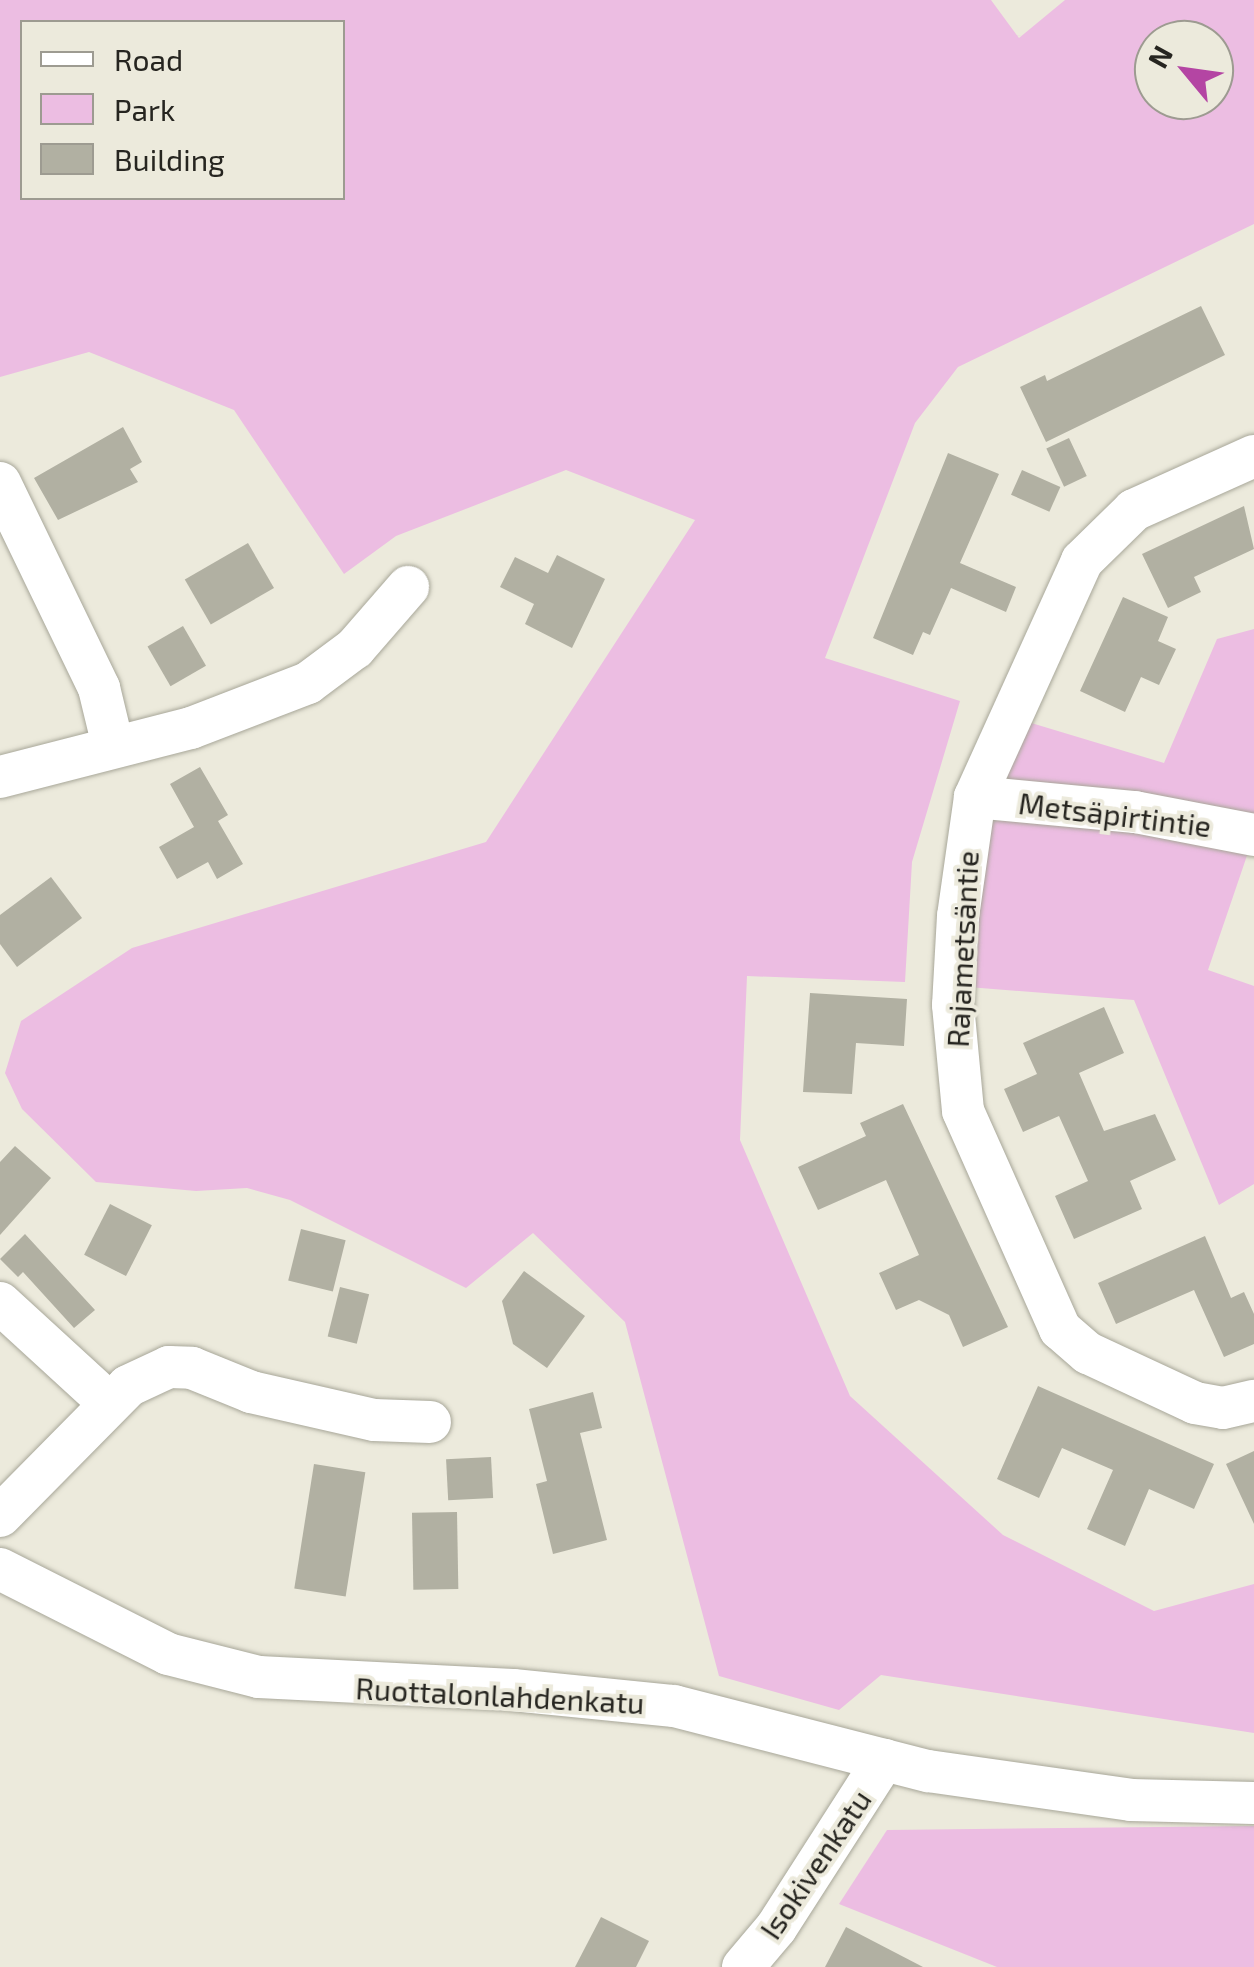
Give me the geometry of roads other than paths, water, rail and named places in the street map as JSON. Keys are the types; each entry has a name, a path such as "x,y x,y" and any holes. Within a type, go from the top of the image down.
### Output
{"street":[{"name":"Rajametsäntie","path":"1254,456 1134,510 1107,530 1055,611 975,797 958,916 956,1069 963,1112 1050,1312 1088,1353 1195,1403 1223,1408 1254,1401"},
{"path":"0,484 99,688 113,746"},
{"path":"0,777 192,728 308,682 355,648 408,586"},
{"name":"Metsäpirtintie","path":"975,797 1134,812 1254,835"},
{"path":"0,1303 109,1403"},
{"path":"0,1516 109,1403 152,1372 192,1368 268,1396 374,1420 430,1422"},
{"name":"Ruottalonlahdenkatu","path":"0,1570 154,1648 259,1678 513,1690 674,1706 884,1760 1059,1792 1254,1803"},
{"name":"Isokivenkatu","path":"743,1967 776,1928 884,1760"}]}
